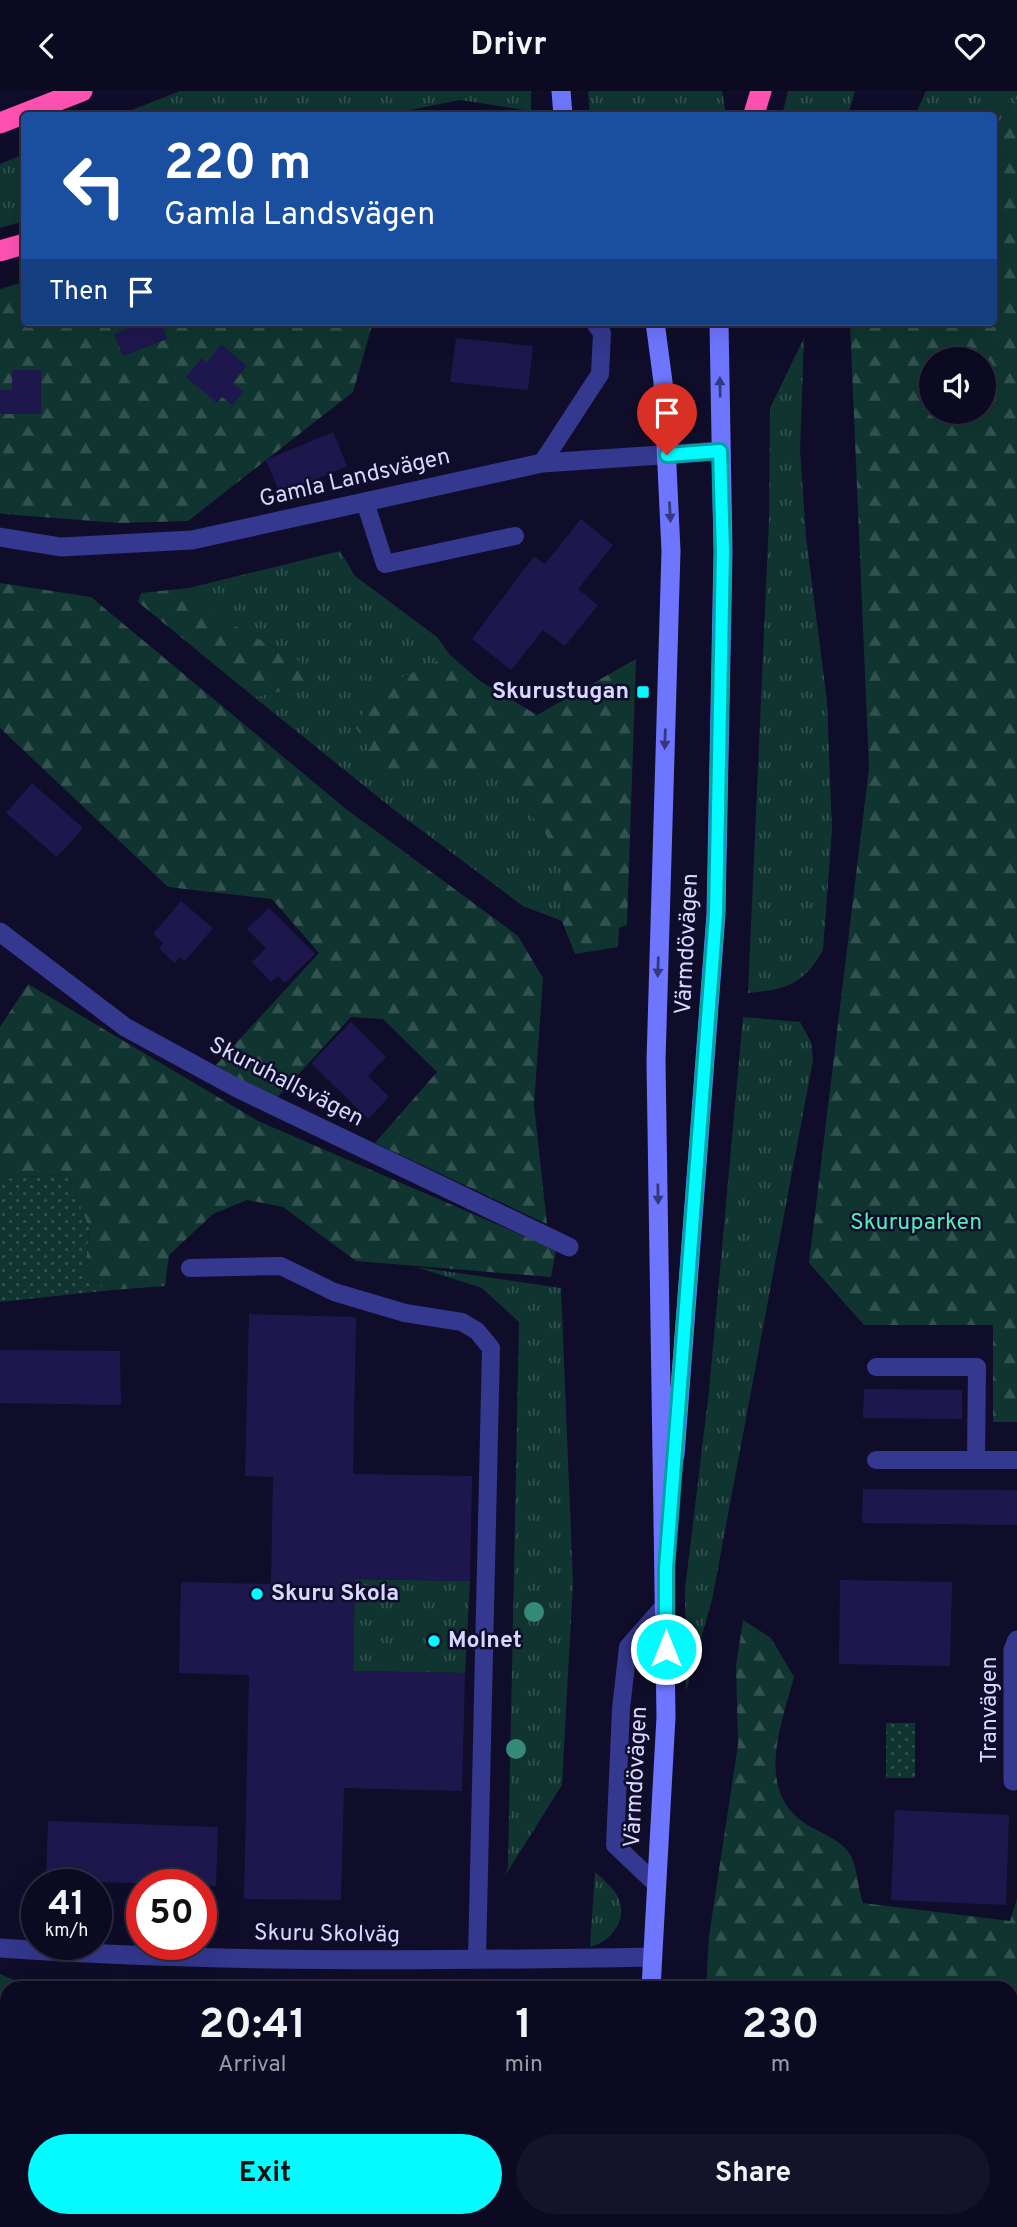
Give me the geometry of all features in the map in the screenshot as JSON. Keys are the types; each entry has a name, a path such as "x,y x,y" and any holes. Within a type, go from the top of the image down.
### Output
{"highway":[{"path":"30,112 82,91"},
{"path":"755,112 761,91"},
{"path":"0,124 21,116"},
{"path":"0,251 21,245"}],"main road":[{"path":"561,91 563,112"},
{"path":"751,91 754,112"},
{"name":"Värmdövägen","path":"651,1981 666,1717 666,1568 656,1061 671,551 667,455 656,326"},
{"name":"Värmdövägen","path":"666,1568 716,914 723,552 719,326"}],"street":[{"name":"Gamla Landsvägen","path":"0,537 61,547 192,540 542,463 720,451"},
{"name":"Skuruhallsvägen","path":"0,932 125,1027 250,1094 569,1247"},
{"name":"Tranvägen","path":"1013,1781 1013,1650 1017,1640"},
{"name":"Skuru Skolväg","path":"0,1948 98,1955 373,1962 653,1957"}],"lane":[{"path":"542,463 600,374 602,333 597,326"},
{"path":"365,502 385,564 514,535"},
{"path":"190,1268 281,1266 334,1292 405,1313 462,1322 477,1331 491,1348 477,1959"},
{"path":"876,1367 977,1367 976,1460"},
{"path":"876,1460 1017,1460"},
{"path":"656,1884 615,1845 621,1709 628,1647 666,1604"}],"green space":[{"path":"180,91 531,91 531,111 460,100 400,112 127,112"},
{"path":"588,91 722,91 726,112 590,112"},
{"path":"788,91 855,91 849,112 783,112"},
{"path":"926,91 1017,91 1017,99 997,126 997,112 916,112"},
{"name":"Skuruparken","path":"1017,99 1017,1422 993,1422 993,1325 864,1325 809,1263 869,768 850,326 997,326 997,126"},
{"path":"21,155 21,222 0,228 0,164"},
{"path":"21,283 21,326 372,326 353,392 188,521 119,523 4,514 0,513 0,289"},
{"path":"804,338 800,450 806,537 827,701 832,830 823,950 809,971 793,983 773,990 748,993 769,520 770,408"},
{"path":"340,551 355,576 437,637 450,655 373,691 501,773 545,833 564,872 562,921 523,906 393,809 254,697 296,688 299,661 231,624 189,588"},
{"path":"0,583 91,597 346,809 518,936 543,978 534,1105 547,1224 375,1143 437,1072 383,1019 351,1017 273,1102 216,1065 319,953 272,899 168,887 0,728"},
{"path":"189,588 231,624 299,661 314,678 296,688 254,697 138,602 141,593"},
{"path":"450,655 480,681 537,715 636,659 627,925 619,928 618,947 575,954 562,921 564,872 545,833 501,773 383,770 356,728 373,691"},
{"path":"28,984 258,1121 556,1250 551,1277 356,1261 283,1207 247,1200 213,1214 169,1255 165,1286 112,1290 85,1277 89,1228 68,1175 0,1178 0,1027"},
{"path":"743,1017 800,1022 811,1042 813,1060 712,1600 686,1691 685,1589 709,1391"},
{"path":"68,1175 89,1228 85,1277 112,1290 0,1302 0,1178"},
{"path":"416,1267 561,1288 573,1583 562,1785 504,1877 508,1867 519,1322 482,1288"},
{"path":"355,1579 470,1581 465,1673 353,1671"},
{"path":"743,1620 771,1638 794,1677 776,1754 780,1791 788,1808 803,1822 847,1850 855,1866 863,1903 1010,1921 1017,1899 1017,1981 706,1981 709,1936 738,1745 736,1666"},
{"path":"886,1723 915,1723 915,1778 886,1778"},
{"path":"595,1872 615,1892 621,1909 618,1926 613,1933 599,1944 590,1947"},
{"path":"0,1974 17,1981 0,1981"}],"building":[{"path":"134,326 162,326 167,339 123,356 114,334"},
{"path":"456,338 533,346 528,390 450,382"},
{"path":"221,344 247,366 233,383 244,392 232,405 222,397 217,403 186,377 202,358 207,362"},
{"path":"12,370 41,370 41,414 0,414 0,390 12,390"},
{"path":"333,432 347,466 280,494 266,460"},
{"path":"581,519 613,545 578,589 598,605 565,646 543,630 511,670 472,639 534,556 545,564"},
{"path":"32,783 83,828 57,857 6,813"},
{"path":"181,901 213,928 185,961 180,957 175,963 159,949 163,943 153,934"},
{"path":"269,908 315,954 285,983 278,976 271,982 252,962 266,948 247,929"},
{"path":"351,1022 386,1057 368,1076 389,1097 368,1119 311,1063"},
{"path":"249,1314 356,1317 353,1474 472,1476 470,1581 355,1579 353,1671 465,1673 462,1791 344,1788 341,1900 244,1899 249,1675 179,1673 181,1582 271,1584 273,1477 245,1476"},
{"path":"0,1350 120,1351 121,1405 0,1403"},
{"path":"864,1389 962,1390 962,1419 863,1418"},
{"path":"863,1489 1017,1490 1017,1525 862,1523"},
{"path":"840,1580 952,1582 950,1666 839,1664"},
{"path":"895,1810 1009,1815 1006,1905 891,1900"},
{"path":"48,1821 218,1827 217,1869 126,1869 126,1883 112,1882 112,1869 46,1869"}],"place":[{"name":"Skurustugan","path":"643,692"},
{"name":"Skuru Skola","path":"257,1594"},
{"name":"Molnet","path":"434,1641"}],"route":[{"path":"666,1649 666,1568 716,914 723,552 720,451 667,455"}]}
